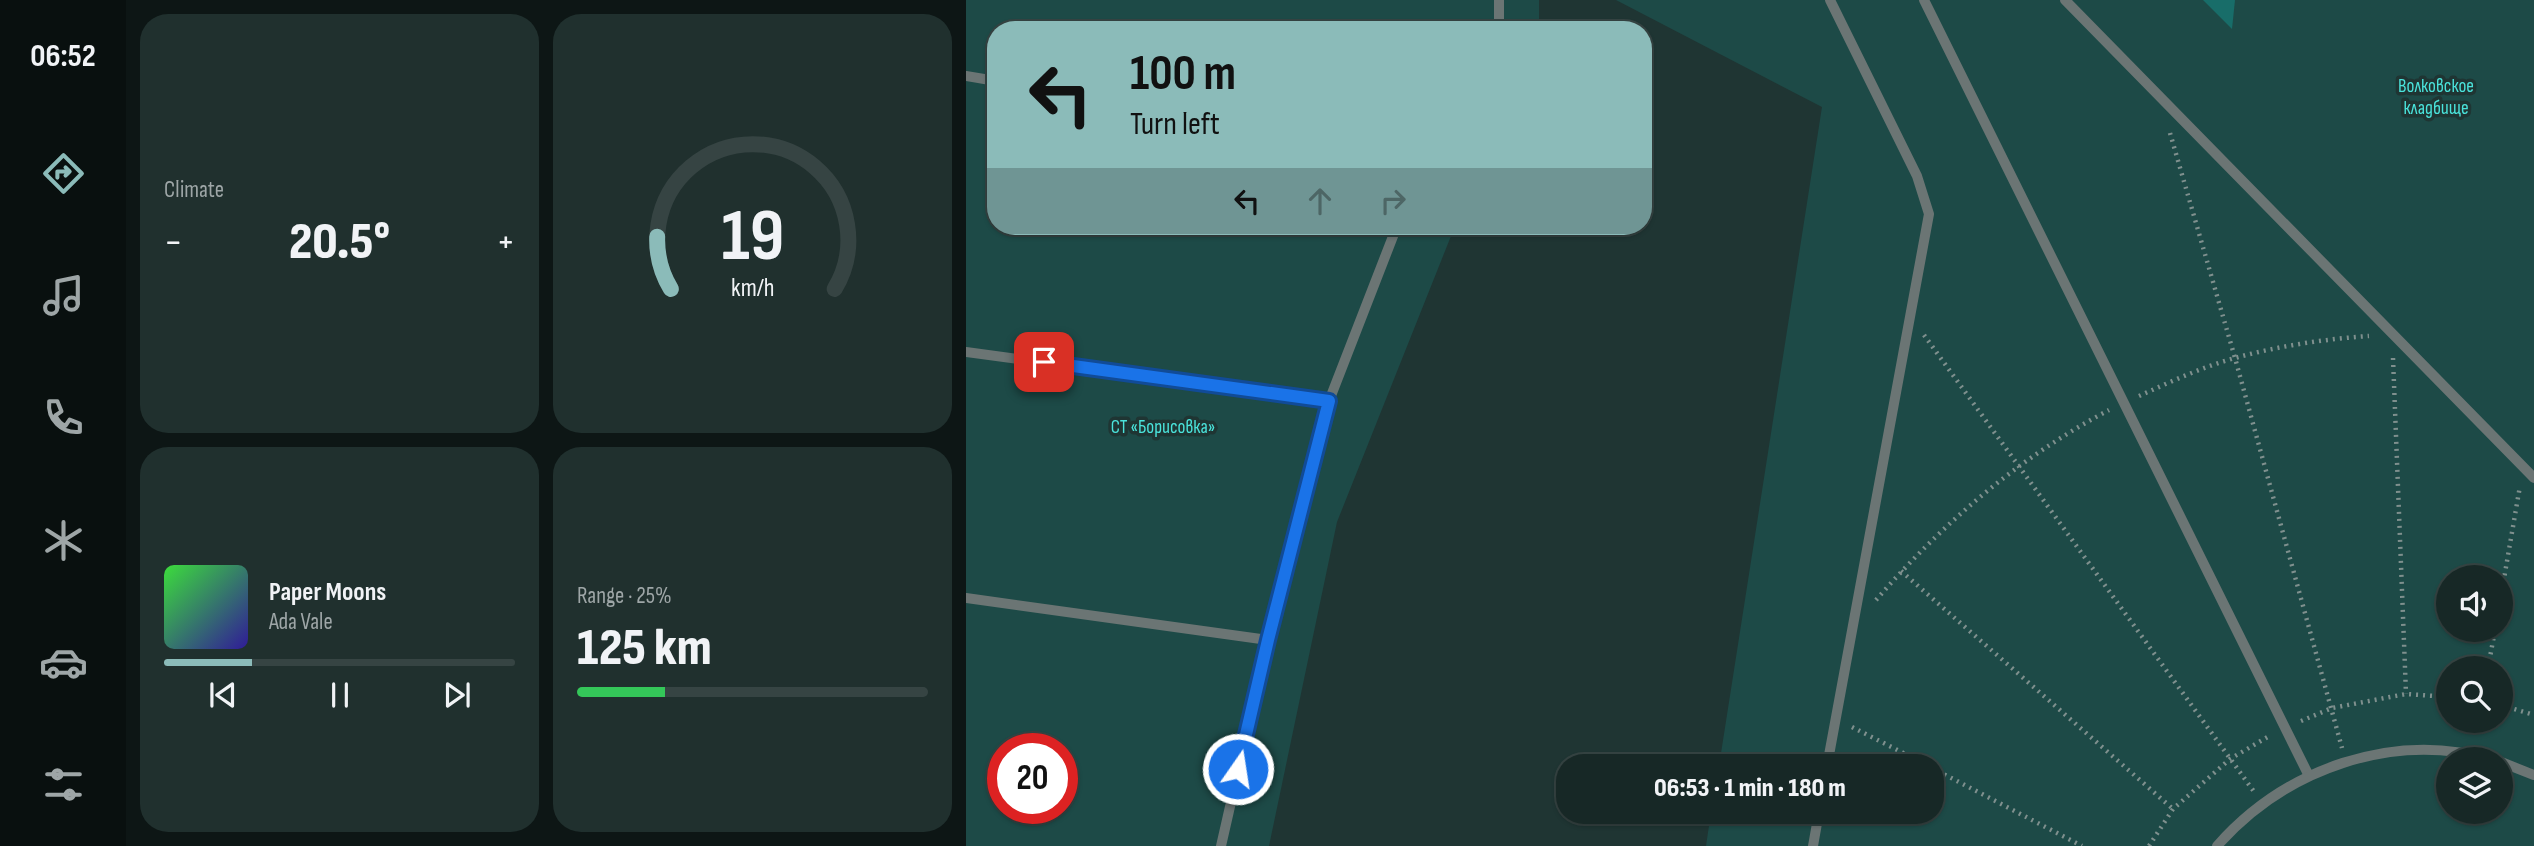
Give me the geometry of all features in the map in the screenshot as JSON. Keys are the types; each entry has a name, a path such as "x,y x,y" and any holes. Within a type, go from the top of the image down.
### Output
{"lane":[{"path":"1499,0 1499,21"},
{"path":"1829,754 1928,214 1917,176 1830,0"},
{"path":"1924,0 2309,776"},
{"path":"2065,0 2534,478"},
{"path":"966,76 987,80"},
{"path":"1221,846 1268,640 1329,401 1394,235"},
{"path":"966,352 1329,401"},
{"path":"966,598 1268,640"},
{"path":"2217,846 2237,824 2274,794 2309,776 2375,753 2436,751"},
{"path":"2513,767 2534,775"},
{"path":"1813,846 1817,824"}],"path":[{"path":"2159,96 2235,358 2346,762"},
{"path":"1909,314 2263,803"},
{"path":"1852,628 1901,571 1965,508 2018,466 2065,434 2124,402 2235,358 2334,338 2392,334 2406,694"},
{"path":"2507,565 2524,467"},
{"path":"1901,571 2173,809"},
{"path":"2513,709 2534,715"},
{"path":"1836,718 1905,754"},
{"path":"1944,774 2082,846"}],"green space":[{"name":"СТ «Борисовка»","path":"966,0 1539,0 1539,21 987,21 987,235 1451,235 1337,522 1269,846 966,846"},
{"name":"Волковское кладбище","path":"1616,0 2534,0 2534,846 1706,846 1709,824 1944,824 1944,754 1721,754 1822,107"}],"shaded area":[{"path":"2203,0 2235,0 2232,29"}],"route":[{"path":"1044,362 1329,401 1238,769"}]}
